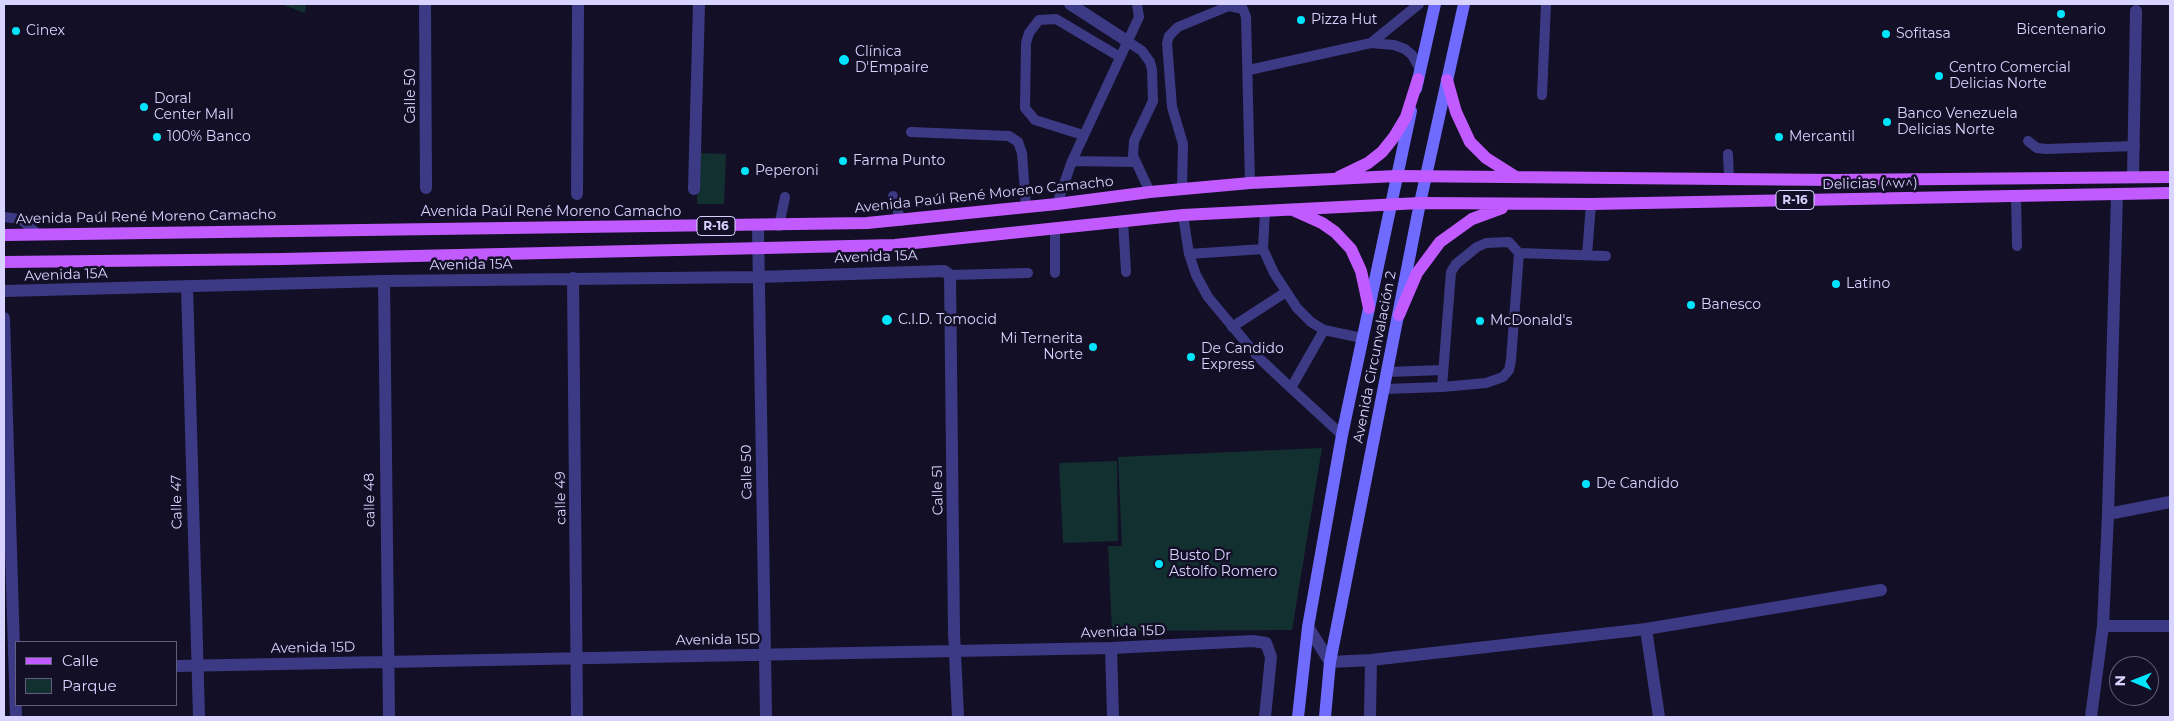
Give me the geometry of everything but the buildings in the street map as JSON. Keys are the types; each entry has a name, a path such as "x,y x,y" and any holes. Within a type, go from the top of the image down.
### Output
{"main road":[{"name":"Avenida Circunvalación 2","path":"1298,717 1308,627 1342,435 1396,176 1435,4"},
{"name":"Avenida Circunvalación 2","path":"1325,717 1330,662 1400,315 1420,203 1464,4"},
{"path":"1334,180 1368,163 1382,152 1406,117 1419,74"},
{"path":"1448,80 1456,112 1470,142 1486,158 1516,177"},
{"name":"Avenida Paúl René Moreno Camacho","path":"4,234 297,229 779,226 901,220 1058,204 1150,192 1250,184 1426,176"},
{"name":"Delicias (^w^)","path":"1426,176 1835,180 2170,177"},
{"name":"Delicias (^w^)","path":"1420,203 1591,204 2170,193"},
{"name":"R-16","path":"4,262 283,259 895,245 1183,215 1420,203"},
{"path":"1400,315 1418,274 1440,242 1472,219 1510,205"},
{"path":"1291,209 1322,222 1335,232 1351,249 1361,270 1369,308"}],"street":[{"name":"Calle 50","path":"425,4 426,188"},
{"path":"577,194 578,4"},
{"path":"694,189 699,4"},
{"path":"1070,4 1126,41"},
{"path":"2133,177 2136,11"},
{"path":"2091,717 2103,626 2117,194"},
{"name":"Calle 50","path":"758,225 766,717"},
{"name":"Avenida 15A","path":"4,291 573,278 945,272"},
{"name":"Calle 51","path":"945,272 958,717"},
{"name":"calle 49","path":"573,278 577,717"},
{"name":"calle 48","path":"384,282 389,717"},
{"name":"Calle 47","path":"187,286 199,717"},
{"path":"4,318 12,673 16,717"},
{"path":"2108,514 2170,502"},
{"path":"1308,627 1330,662 1371,660 1646,629 1881,590"},
{"path":"2103,626 2170,626"},
{"path":"1646,629 1659,717"},
{"name":"Avenida 15D","path":"178,666 1111,648 1261,642 1266,643 1271,657 1265,717"},
{"path":"1111,648 1113,717"},
{"path":"1370,717 1371,660"}],"lane":[{"path":"1058,204 1083,135 1139,17 1137,4"},
{"path":"1371,43 1420,4"},
{"path":"1542,95 1546,4"},
{"path":"1182,190 1183,144 1172,107 1167,43 1172,31 1229,6 1243,9 1246,16 1249,70 1250,184"},
{"path":"1083,135 1036,120 1025,108 1026,43 1029,33 1039,20 1056,19 1120,57"},
{"path":"1126,41 1142,51 1150,62 1152,70 1153,101 1134,141 1133,156 1150,192"},
{"path":"1249,70 1371,43 1394,45 1405,49 1412,55 1419,74"},
{"path":"911,132 1008,136 1018,142 1022,154 1026,207"},
{"path":"2028,141 2037,148 2046,149 2135,146"},
{"path":"1728,154 1728,178"},
{"path":"1072,161 1136,162"},
{"path":"893,196 901,220"},
{"path":"2016,196 2017,246"},
{"path":"779,226 785,197"},
{"path":"1587,255 1591,204"},
{"path":"1265,210 1263,249 1274,273 1286,292 1311,322 1324,330 1362,338"},
{"path":"1183,215 1188,254 1196,275 1208,297 1258,357 1342,435"},
{"path":"4,217 20,219 38,234"},
{"path":"1123,221 1126,272"},
{"path":"1055,228 1055,273"},
{"path":"1442,387 1449,280 1456,264 1471,251 1486,243 1509,242 1519,253 1606,256"},
{"path":"1188,254 1263,249"},
{"path":"1384,389 1442,387 1496,381 1509,370 1519,253"},
{"path":"945,272 1028,273"},
{"path":"1232,327 1286,292"},
{"path":"1291,388 1324,330"},
{"path":"1388,372 1443,370"}],"green space":[{"path":"281,4 306,4 305,13"},
{"path":"698,153 726,154 724,204 697,204"},
{"path":"1322,448 1292,630 1112,631 1108,546 1122,546 1118,457"},
{"path":"1117,461 1118,541 1063,543 1059,463"}],"place":[{"name":"Bicentenario","path":"2061,14"},
{"name":"Pizza Hut","path":"1301,20"},
{"name":"Cinex","path":"16,31"},
{"name":"Sofitasa","path":"1886,34"},
{"name":"Clínica D'Empaire","path":"844,60"},
{"name":"Centro Comercial Delicias Norte","path":"1939,76"},
{"name":"Doral Center Mall","path":"144,107"},
{"name":"Banco Venezuela Delicias Norte","path":"1887,122"},
{"name":"100% Banco","path":"157,137"},
{"name":"Mercantil","path":"1779,137"},
{"name":"Farma Punto","path":"843,161"},
{"name":"Peperoni","path":"745,171"},
{"name":"Latino","path":"1836,284"},
{"name":"Banesco","path":"1691,305"},
{"name":"C.I.D. Tomocid","path":"887,320"},
{"name":"McDonald's","path":"1480,321"},
{"name":"Mi Ternerita Norte","path":"1093,347"},
{"name":"De Candido Express","path":"1191,357"},
{"name":"De Candido","path":"1586,484"},
{"name":"Busto Dr Astolfo Romero","path":"1159,564"}]}
